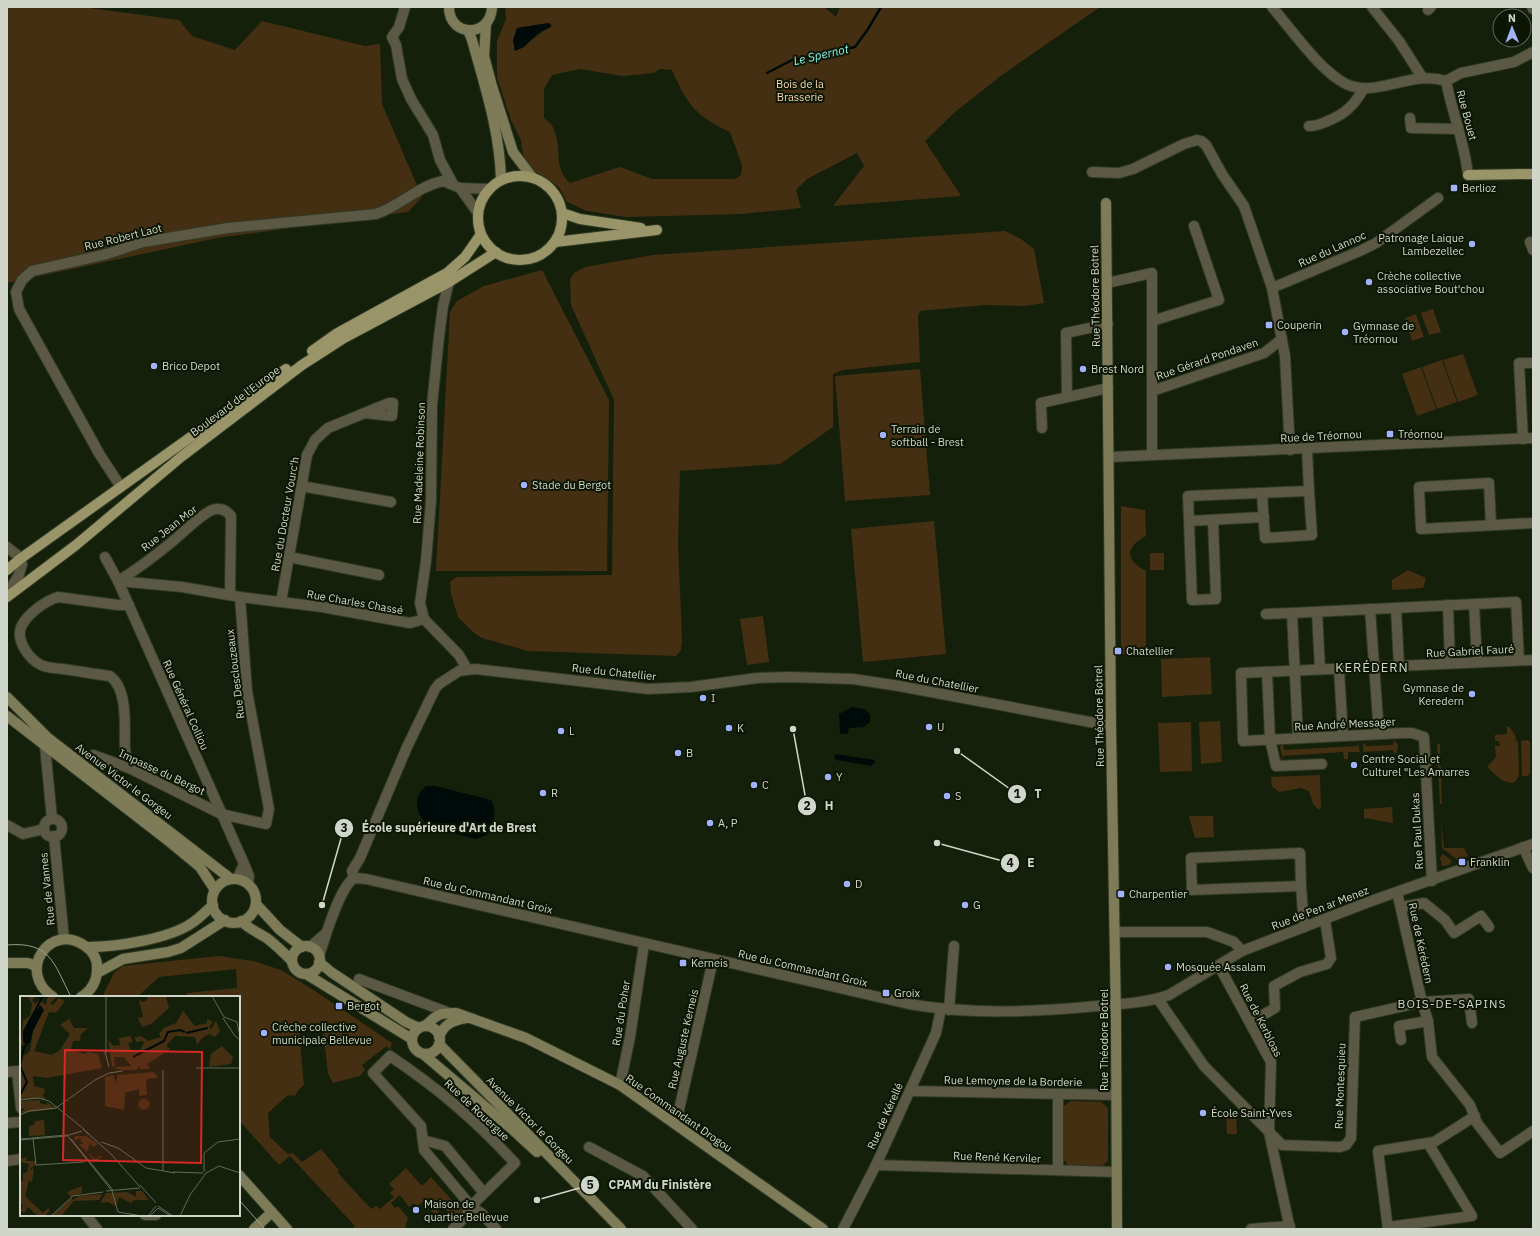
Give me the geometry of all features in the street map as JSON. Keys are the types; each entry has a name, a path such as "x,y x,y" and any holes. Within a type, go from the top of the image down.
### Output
{"main road":[{"path":"449,7 449,13 454,23 468,30 477,29 486,24"},
{"path":"492,7 486,24 484,56 513,152 532,177"},
{"path":"468,30 494,118 499,147 501,180"},
{"path":"1468,175 1533,174"},
{"path":"522,176 532,177 543,182 552,190 559,201 562,213 560,233 555,242 546,252 534,258 521,260 508,258 496,252 487,244 481,234 478,214 480,203 489,189 501,180 522,176"},
{"name":"Rue Théodore Botrel","path":"1106,203 1110,456 1111,726 1116,1005 1117,1229"},
{"path":"555,242 657,230 580,219 562,213"},
{"name":"Boulevard de l'Europe","path":"7,570 20,559 336,334 447,273 466,257 481,234"},
{"name":"Boulevard de l'Europe","path":"7,598 76,545 181,457 302,365 344,338 449,282 496,252"},
{"name":"Avenue Victor le Gorgeu","path":"7,697 48,738 234,879 248,884"},
{"name":"Avenue Victor le Gorgeu","path":"7,716 200,867 215,890"},
{"path":"234,879 222,883 215,890 213,905 217,914 225,920 231,922 241,921 251,915 256,904 255,893 248,884"},
{"path":"256,904 286,935 306,947 331,972 406,1022 434,1029 439,1040"},
{"path":"88,947 106,946 163,936 191,924 213,905"},
{"path":"97,973 124,959 168,952 181,948 225,920"},
{"path":"241,921 247,927 267,938 282,950 292,961 295,969 306,974 412,1039"},
{"path":"52,996 40,984 36,966 40,954 47,946 64,939 81,942 88,947 96,959 96,981 85,996"},
{"path":"292,961 294,954 306,947"},
{"path":"306,974 316,969 319,959"},
{"path":"7,963 28,963 36,966"},
{"path":"447,1012 434,1018 414,1032 412,1039 416,1050 423,1054 433,1052 445,1026 451,1022 467,1018"},
{"name":"Rue Commandant Drogou","path":"447,1012 456,1013 467,1018 490,1024 526,1038 620,1085 676,1123 823,1229"},
{"name":"Avenue Victor le Gorgeu","path":"439,1040 447,1055 510,1116 621,1229"},
{"name":"Avenue Victor le Gorgeu","path":"423,1054 513,1130 613,1229"},
{"path":"240,1176 287,1229"},
{"path":"257,1227 272,1212"}],"street":[{"path":"405,7 399,28 392,36 396,45 402,78 410,99 433,135 440,160 456,186 478,214"},
{"path":"1272,7 1326,70 1347,85 1364,88 1380,87 1422,77 1435,77 1446,80"},
{"path":"1372,7 1398,41 1422,77"},
{"name":"Rue Bouet","path":"1468,175 1467,160 1457,129 1446,80 1461,73 1514,62 1533,52"},
{"path":"1310,126 1319,124 1344,113 1350,108 1364,88"},
{"path":"1410,118 1411,128 1457,129"},
{"path":"1092,172 1120,173 1133,169 1184,144 1197,140 1206,145 1222,174 1244,206 1272,288 1282,339 1290,450"},
{"name":"Rue Robert Laot","path":"121,487 100,455 19,309 12,291 32,271 107,254 143,242 228,228 376,214 388,210 422,188 443,181 456,186 489,189"},
{"name":"Rue du Lannoc","path":"1272,288 1360,252 1376,243 1438,198"},
{"path":"1152,321 1219,300 1194,226"},
{"path":"1107,283 1152,273 1152,391"},
{"name":"Rue Madeleine Robinson","path":"424,619 420,603 426,562 431,501 432,405 443,306 449,282"},
{"path":"430,292 443,306"},
{"path":"1067,397 1066,334 1108,324"},
{"name":"Rue Gérard Pondaven","path":"1152,455 1152,391 1264,353 1282,339"},
{"path":"1528,438 1519,363 1533,363"},
{"path":"1042,428 1041,403 1108,388"},
{"name":"Rue du Docteur Vourc'h","path":"281,602 307,455 315,440 328,428 364,413"},
{"name":"Rue de Tréornou","path":"1110,456 1290,450 1528,438"},
{"path":"1262,493 1265,538 1312,536 1307,449"},
{"path":"1491,525 1489,483 1419,487 1421,528 1491,525 1533,523"},
{"path":"301,486 391,502"},
{"path":"1213,520 1216,599 1192,600 1188,496 1309,491"},
{"name":"Rue Jean Mor","path":"118,581 166,546 197,520 212,510 220,509 227,511 231,516 230,594"},
{"path":"1189,521 1264,517"},
{"path":"7,547 10,548 20,559 22,569 7,594"},
{"name":"Rue Général Colliou","path":"105,557 129,605 244,864 249,876 248,884"},
{"path":"289,557 379,575"},
{"path":"118,581 230,594 240,597"},
{"path":"129,605 118,606 58,597 50,599 26,619 20,629 21,639 25,650 32,660 42,666 110,676 115,679 123,701 125,752 129,768"},
{"name":"Rue Charles Chassé","path":"240,597 322,607 410,623 424,619"},
{"name":"Rue Desclouzeaux","path":"221,814 266,824 269,809 247,691 240,597"},
{"path":"1266,614 1516,602 1519,660"},
{"path":"1474,604 1477,662"},
{"path":"1448,605 1450,664"},
{"path":"1396,608 1399,666"},
{"path":"1370,609 1373,667 1376,674 1379,734"},
{"path":"1317,612 1320,669"},
{"path":"1292,613 1298,738"},
{"path":"424,619 459,655 467,669"},
{"name":"Rue Gabriel Fauré","path":"1243,741 1241,673 1533,660"},
{"name":"Rue du Chatellier","path":"319,959 326,933 346,887 354,878 352,871 360,858 407,747 435,689 459,671 467,669 597,682 648,689 691,687 736,679 790,676 853,679 892,684 1111,726"},
{"path":"1339,669 1343,736"},
{"path":"1267,672 1270,739 1276,766 1322,764"},
{"name":"Rue André Messager","path":"1243,741 1379,734 1420,734"},
{"name":"Rue Paul Dukas","path":"1420,734 1424,737 1432,881"},
{"path":"7,825 23,834 44,829 46,822 52,819 45,746"},
{"name":"Impasse du Bergot","path":"93,755 129,768 221,814"},
{"name":"Rue de Vannes","path":"44,829 47,834 54,836 58,834 62,828 59,821 52,819"},
{"name":"Rue de Vannes","path":"54,836 64,939"},
{"path":"1528,846 1533,868"},
{"name":"Rue de Pen ar Menez","path":"1242,951 1397,892 1432,881 1528,846"},
{"path":"1302,886 1192,890 1191,858 1300,853 1302,886 1304,927"},
{"path":"234,879 244,864"},
{"name":"Rue du Commandant Groix","path":"354,878 366,879 909,1004 945,1010 1023,1011 1116,1005 1158,999 1168,995 1219,966 1242,951"},
{"name":"Rue de Kérédern","path":"1397,892 1422,1002 1428,1021 1432,1057 1470,1105 1475,1116"},
{"path":"1401,907 1424,903 1445,920 1454,933 1481,916 1488,927"},
{"path":"1250,1022 1275,1008 1274,986 1300,972 1327,964 1331,958 1325,920"},
{"path":"1115,932 1207,932 1234,942 1242,951"},
{"name":"Rue du Chatellier","path":"306,947 326,933"},
{"name":"Rue du Poher","path":"620,1085 630,1037 644,944"},
{"name":"Rue de Kérellé","path":"842,1229 876,1165 936,1033 945,1010 954,946"},
{"name":"Rue Auguste Kerneis","path":"676,1123 714,960"},
{"name":"Rue de Kerbloas","path":"1219,966 1271,1062 1269,1132 1290,1228"},
{"path":"358,979 447,1012"},
{"path":"1158,999 1204,1066 1269,1132"},
{"path":"1422,1002 1469,999 1472,1023"},
{"name":"Rue Montesquieu","path":"1269,1132 1282,1145 1340,1147 1346,1145 1351,1138 1355,1017 1422,1002"},
{"path":"1401,1040 1399,1026 1428,1021"},
{"name":"Rue de Rouergue","path":"423,1140 421,1126 373,1073 390,1056 429,1082 482,1128 515,1163 471,1206 466,1216 453,1229"},
{"path":"7,1072 17,1071 20,1099"},
{"name":"Rue Lemoyne de la Borderie","path":"910,1091 1116,1095"},
{"path":"1058,1094 1058,1170"},
{"path":"1428,1143 1472,1216 1388,1228 1378,1151 1434,1142 1475,1116 1477,1123 1500,1153 1533,1131"},
{"path":"7,1123 20,1122"},
{"path":"484,1193 445,1146 423,1140 424,1150 471,1206 481,1213 496,1229"},
{"path":"589,1147 643,1176 692,1229"},
{"path":"7,1161 20,1159"},
{"name":"Rue René Kerviler","path":"876,1165 1116,1172"},
{"path":"87,1216 97,1229"},
{"path":"1250,1229 1290,1228"}],"green space":[{"path":"7,7 82,7 179,20 192,36 235,50 262,21 365,46 380,44 382,104 422,197 408,212 217,238 7,283"},
{"name":"Bois de la Brasserie","path":"505,7 824,7 836,17 840,7 1100,7 1002,75 955,112 925,141 961,196 833,206 864,166 857,153 807,179 796,190 801,208 742,214 626,217 587,211 567,202 559,187 528,167 523,153 521,140 511,120 497,77 497,41 506,19","holes":["549,23 551,27 515,51 513,40 522,27","580,69 623,76 654,73 660,69 672,70 682,92 694,108 708,120 730,132 742,165 741,175 735,179 652,179 620,167 570,183 565,177 559,164 557,137 551,125 544,118 544,89 552,75"]},
{"path":"1005,231 1021,239 1034,249 1044,303 1025,306 984,305 920,311 918,317 920,362 843,370 833,374 833,427 780,464 680,471 678,542 682,641 681,650 676,656 528,651 482,638 473,632 458,617 451,594 450,582 456,577 612,575 614,400 571,305 570,279 574,273 585,267 653,255"},
{"name":"Stade du Bergot","path":"542,270 609,400 607,571 436,571 450,312 457,301 484,286"},
{"path":"1433,309 1441,332 1429,335 1421,313"},
{"path":"1416,314 1424,337 1412,341 1405,318"},
{"path":"1463,354 1478,395 1458,402 1443,360"},
{"path":"1442,360 1457,402 1437,409 1422,367"},
{"path":"1421,367 1436,409 1417,416 1402,374"},
{"name":"Terrain de softball - Brest","path":"920,369 930,495 845,501 835,376"},
{"path":"1121,506 1145,510 1146,536 1134,545 1130,554 1134,562 1146,571 1146,654 1121,654"},
{"path":"934,521 946,654 863,662 851,529"},
{"path":"1150,553 1164,553 1164,570 1150,570"},
{"path":"1408,570 1426,578 1423,588 1392,590 1392,580"},
{"path":"763,616 769,662 747,665 740,619"},
{"path":"1210,657 1212,694 1162,697 1161,659"},
{"path":"1220,721 1222,762 1201,764 1199,722"},
{"path":"1191,722 1192,771 1160,772 1158,723"},
{"path":"1509,726 1515,735 1516,741 1518,741 1519,776 1514,783 1506,782 1496,776 1487,767 1496,757 1495,746 1500,746 1499,741 1495,741 1495,735 1507,734 1507,727"},
{"path":"1394,740 1398,745 1397,752 1394,754 1393,750 1363,752 1363,745 1365,743 1366,746 1393,745"},
{"path":"1528,740 1530,742 1530,773 1528,776 1522,776 1521,741"},
{"path":"1358,743 1360,752 1348,752 1348,759 1344,759 1343,752 1283,756 1283,761 1280,747 1283,744 1284,750 1357,746"},
{"path":"1437,744 1440,744 1442,804 1440,804"},
{"path":"1320,775 1321,807 1319,810 1313,804 1309,791 1301,788 1279,792 1272,786 1271,777"},
{"path":"1392,807 1393,823 1364,818 1364,809"},
{"path":"1189,816 1213,816 1214,837 1195,838"},
{"path":"1441,821 1444,848 1464,848 1468,856 1458,860 1442,848"},
{"path":"1443,854 1452,861 1449,865 1442,866 1440,858"},
{"path":"219,956 253,961 281,970 392,1043 390,1050 387,1046 362,1065 365,1070 360,1076 333,1083 328,1073 323,1030 299,1032 304,1085 298,1090 295,1096 288,1095 268,1113 270,1137 288,1154 293,1153 302,1162 321,1149 339,1170 337,1172 371,1209 376,1206 380,1209 394,1197 390,1193 394,1189 389,1184 406,1168 422,1186 431,1177 458,1207 462,1203 465,1210 456,1221 441,1204 436,1208 439,1212 435,1215 423,1202 417,1206 414,1203 409,1207 400,1195 391,1203 395,1208 398,1206 408,1218 405,1229 351,1229 355,1226 290,1156 279,1165 240,1121 240,996 187,996 187,993 237,988 236,969 159,977 138,996 102,996 114,973 123,966"},
{"path":"1071,1101 1101,1102 1108,1108 1108,1161 1102,1166 1068,1165 1063,1159 1064,1106"},
{"path":"1226,1114 1236,1114 1237,1134 1227,1134"}],"shaded area":[{"path":"549,23 552,26 538,33 524,47 515,51 513,40 517,28"},
{"path":"852,707 864,709 870,714 870,722 864,727 849,728 847,734 840,734 839,714"},
{"path":"836,754 875,760 875,763 871,766 836,760 834,757"},
{"path":"426,786 435,786 491,800 495,813 492,826 487,835 476,839 432,828 427,824 422,819 417,808 418,796"}],"waterway":[{"name":"Le Spernot","path":"767,73 792,60 855,47 881,7"}],"tram line":[{"path":"7,945 22,945 33,947 42,951 55,965 71,996"},
{"path":"240,1201 265,1229"}],"place":[{"name":"Berlioz","path":"1454,188"},
{"name":"Patronage Laique Lambezellec","path":"1472,244"},
{"name":"Crèche collective associative Bout'chou","path":"1369,282"},
{"name":"Couperin","path":"1269,325"},
{"name":"Gymnase de Tréornou","path":"1345,332"},
{"name":"Brico Depot","path":"154,366"},
{"name":"Brest Nord","path":"1083,369"},
{"name":"Tréornou","path":"1390,434"},
{"name":"Terrain de softball - Brest","path":"883,435"},
{"name":"Stade du Bergot","path":"524,485"},
{"name":"Chatellier","path":"1118,651"},
{"name":"Gymnase de Keredern","path":"1472,694"},
{"name":"I","path":"703,698"},
{"name":"U","path":"929,727"},
{"name":"K","path":"729,728"},
{"name":"H","path":"793,729"},
{"name":"L","path":"561,731"},
{"name":"T","path":"957,751"},
{"name":"B","path":"678,753"},
{"name":"Centre Social et Culturel \"Les Amarres","path":"1354,765"},
{"name":"Y","path":"828,777"},
{"name":"C","path":"754,785"},
{"name":"R","path":"543,793"},
{"name":"S","path":"947,796"},
{"name":"A, P","path":"710,823"},
{"name":"E","path":"937,843"},
{"name":"Franklin","path":"1462,862"},
{"name":"D","path":"847,884"},
{"name":"Charpentier","path":"1121,894"},
{"name":"École supérieure d'Art de Brest","path":"322,905"},
{"name":"G","path":"965,905"},
{"name":"Kerneis","path":"683,963"},
{"name":"Mosquée Assalam","path":"1168,967"},
{"name":"Groix","path":"886,993"},
{"name":"Bergot","path":"339,1006"},
{"name":"Crèche collective municipale Bellevue","path":"264,1033"},
{"name":"École Saint-Yves","path":"1203,1113"},
{"name":"CPAM du Finistère","path":"537,1200"},
{"name":"Maison de quartier Bellevue","path":"416,1210"}],"district":[{"name":"KERÉDERN","path":"1372,667"},
{"name":"BOIS-DE-SAPINS","path":"1452,1004"}]}
